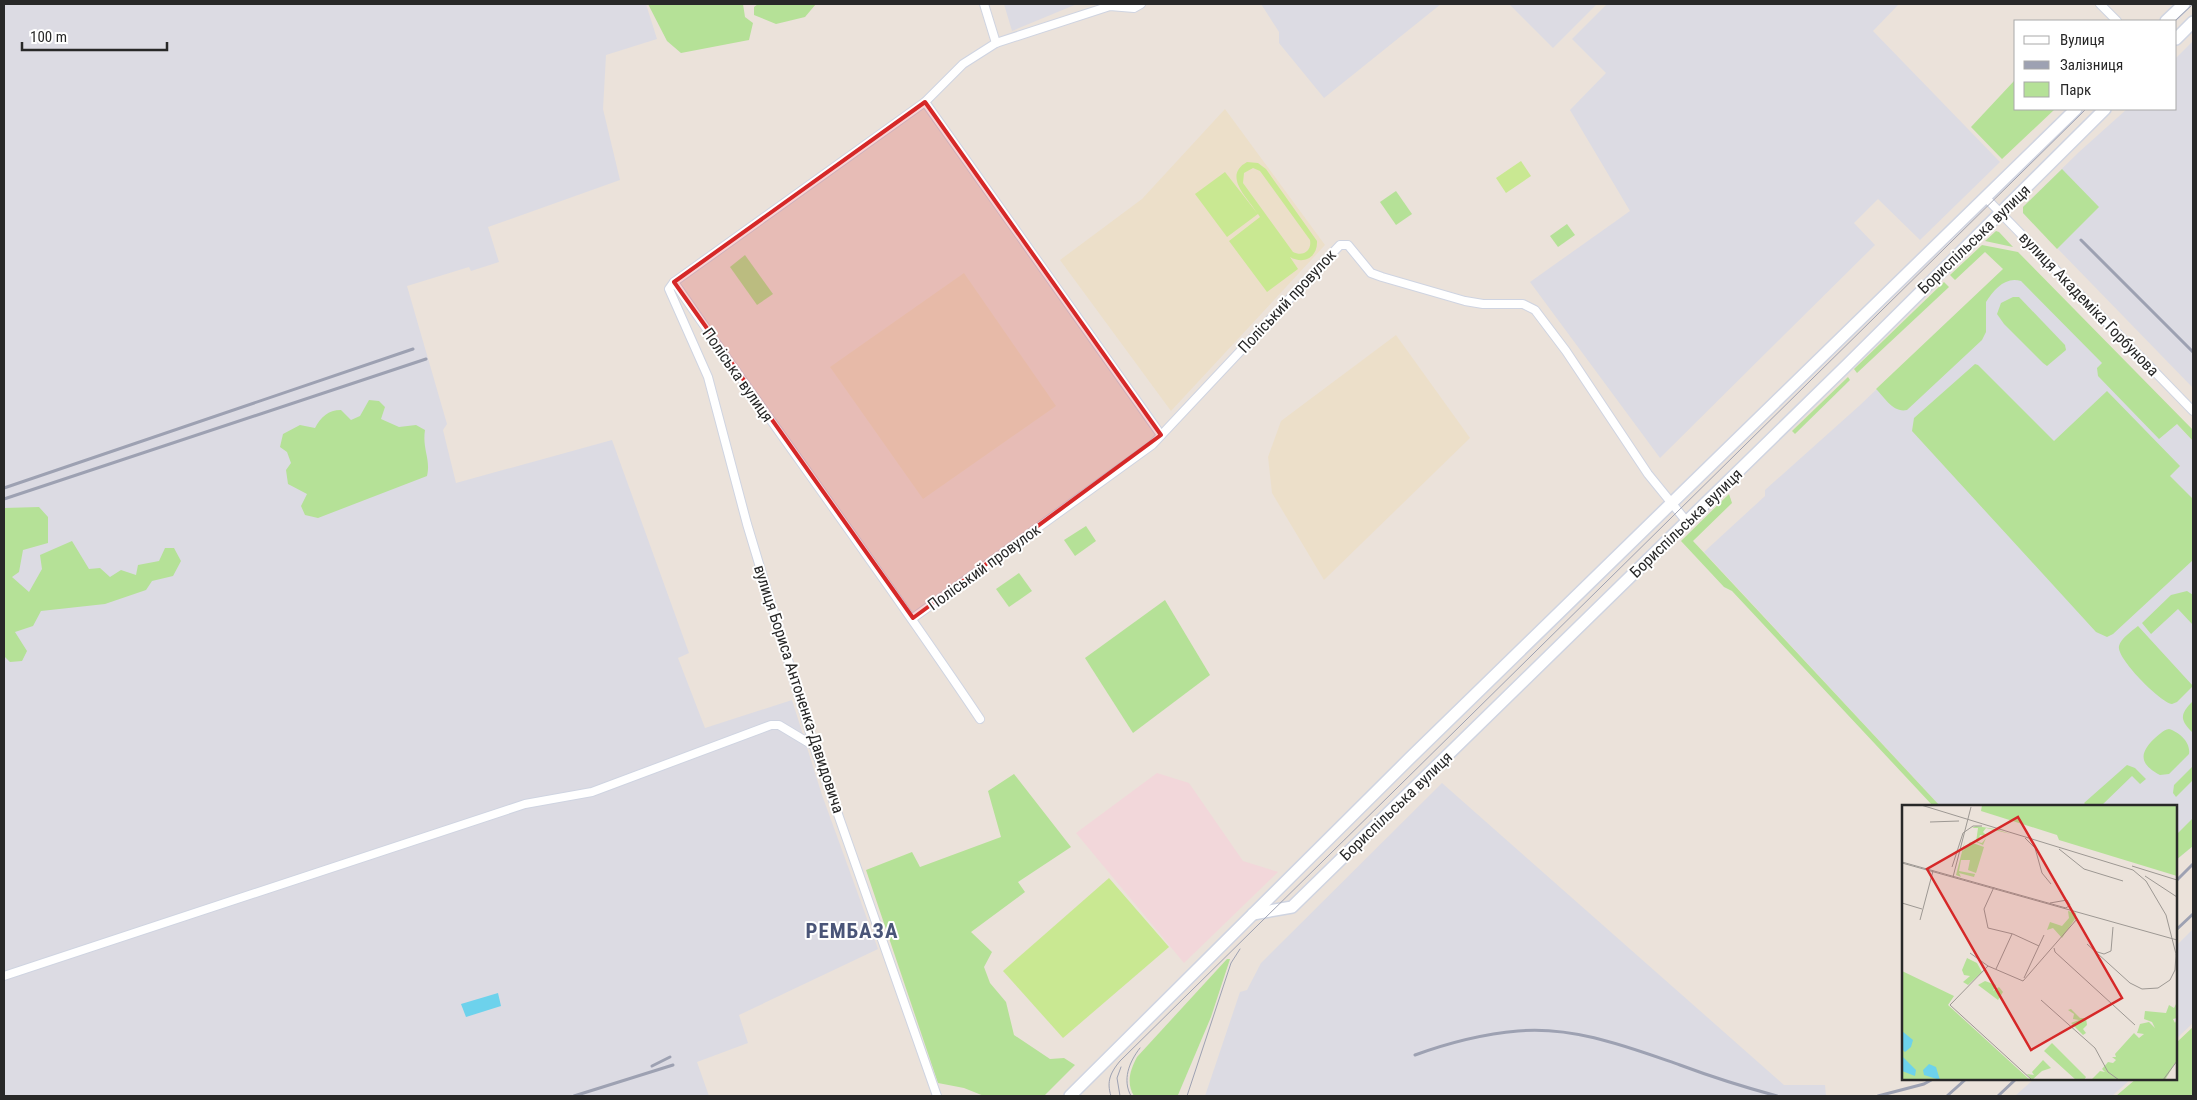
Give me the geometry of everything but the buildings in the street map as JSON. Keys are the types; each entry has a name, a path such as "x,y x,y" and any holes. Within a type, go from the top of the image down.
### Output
{"main road":[{"path":"2167,20 2184,4"},
{"path":"2177,38 2193,22"},
{"name":"Бориспільська вулиця","path":"1070,1096 1253,914 2075,110"},
{"name":"Бориспільська вулиця","path":"1253,914 1292,907 2104,110"}],"street":[{"path":"984,4 996,43"},
{"path":"674,282 925,102 963,64 996,43 1110,6 1134,8 1141,4"},
{"path":"2100,4 2116,20"},
{"path":"925,102 1162,435"},
{"name":"вулиця Академіка Горбунова","path":"1986,198 2193,411"},
{"name":"Поліський провулок","path":"912,618 1116,472 1162,435 1340,245 1348,245 1371,273 1382,277 1465,301 1483,304 1523,304 1535,310 1566,351 1630,449 1686,522"},
{"name":"Поліська вулиця","path":"674,282 765,415 912,618 980,719"},
{"name":"вулиця Бориса Антоненка-Давидовича","path":"674,282 669,289 708,377 747,524 814,746 938,1096"},
{"path":"4,976 525,804 592,792 771,725 779,725 814,746"}],"highlighted area":[{"path":"925,102 1161,435 913,618 674,282"}],"shaded area":[{"path":"4,4 646,4 657,39 606,55 603,109 620,180 488,227 499,262 471,271 469,267 407,286 447,424 443,430 456,483 612,440 689,653 678,658 705,728 792,700 822,795 878,949 739,1015 748,1043 697,1062 709,1096 4,1096"},
{"path":"1004,4 1077,4 1012,31"},
{"path":"1261,4 1441,4 1324,98 1279,43 1279,32"},
{"path":"1509,4 1597,4 1553,48"},
{"path":"1607,4 1899,4 1873,31 2000,162 1920,240 1878,199 1854,223 1875,245 1660,458 1530,282 1630,211 1570,110 1606,73 1572,39"},
{"path":"2193,41 2193,388 2023,213 2023,207 2079,152 2126,110 2177,110 2177,57"},
{"path":"1225,109 1325,245 1171,411 1060,260 1142,199"},
{"path":"2019,260 2193,441 2193,846 2177,859 2177,805 1939,805 1704,552 1765,496 1765,490 1859,406 2012,261"},
{"path":"964,273 1056,406 923,499 830,367"},
{"path":"1396,335 1470,438 1324,580 1272,493 1268,457 1281,421"},
{"path":"1157,773 1189,783 1243,861 1278,872 1184,963 1076,833"},
{"path":"1442,783 1784,1085 1825,1085 1826,1096 1205,1096 1240,992 1247,990 1261,963"},
{"path":"2193,929 2193,1023 2177,1038 2177,945"},
{"path":"2033,1080 2130,1080 2112,1096 2015,1096"}],"green space":[{"path":"648,4 743,4 745,17 753,23 749,40 681,53 667,41"},
{"path":"758,4 816,4 805,17 776,24 754,15 754,7"},
{"path":"2014,81 2014,110 2054,110 2002,159 1971,127"},
{"path":"1521,161 1531,176 1506,193 1496,178"},
{"path":"1247,162 1258,163 1266,169 1317,241 1317,247 1309,258 1300,260 1290,257 1298,269 1267,292 1229,241 1260,217 1258,214 1227,237 1195,194 1225,172 1257,213 1239,187 1237,174 1240,168","holes":["1253,168 1260,171 1310,240 1310,247 1306,252 1300,254 1293,252 1243,183 1244,173"]},
{"path":"2062,169 2099,207 2057,249 2023,213 2023,207"},
{"path":"1396,191 1412,214 1396,225 1380,202"},
{"path":"1567,224 1575,235 1558,247 1550,236"},
{"path":"1996,231 1999,232 2013,247 1985,241"},
{"path":"1982,245 2018,252 2193,430 2193,441 2177,424 2159,439 2098,376 2097,368 2102,363 2021,281 2016,280 2005,282 1986,302 1986,332 1982,340 1907,410 1893,407 1876,389 2003,269 1985,252 1955,280 1950,275"},
{"path":"745,255 773,294 757,305 730,267"},
{"path":"1944,282 1949,287 1857,373 1854,369"},
{"path":"2013,297 2019,297 2065,345 2066,350 2047,366 2004,324 1997,314 2001,303"},
{"path":"1975,364 2054,441 2107,391 2180,466 2170,476 2193,499 2193,560 2113,634 2107,637 2096,632 1912,431 1914,418"},
{"path":"1848,377 1850,380 1795,434 1792,431"},
{"path":"369,400 379,401 385,407 381,419 399,427 416,425 425,430 424,437 428,464 427,476 318,518 305,515 301,506 307,494 288,484 286,470 291,463 287,452 280,447 283,434 300,425 315,428 325,415 336,410 341,410 351,420 360,416"},
{"path":"1729,494 1732,503 1693,541 1939,805 1932,805 1732,591 1724,587 1681,541"},
{"path":"39,507 48,517 48,543 23,550 19,572 12,577 29,592 42,569 40,555 72,541 89,569 100,568 110,577 121,570 136,575 138,565 159,561 165,548 174,548 181,561 173,576 152,581 146,590 105,604 41,611 33,626 15,632 27,651 22,661 10,662 4,656 4,508"},
{"path":"1086,526 1096,541 1075,556 1064,540"},
{"path":"1019,573 1032,591 1009,607 996,589"},
{"path":"2187,591 2193,595 2193,625 2178,609 2151,634 2142,623 2171,595"},
{"path":"1165,600 1210,675 1133,733 1085,658"},
{"path":"2138,626 2193,686 2177,702 2172,704 2158,696 2124,660 2119,646 2122,640"},
{"path":"2193,701 2193,733 2184,721 2183,714"},
{"path":"2169,729 2177,732 2184,738 2188,745 2189,754 2169,774 2160,775 2148,767 2145,762 2144,753 2155,738 2163,731"},
{"path":"2127,765 2135,768 2146,779 2140,784 2132,776 2102,805 2086,805 2084,803"},
{"path":"2193,766 2193,780 2176,797 2173,793 2174,785"},
{"path":"1014,774 1071,847 1018,882 1025,892 971,932 992,952 984,967 990,983 1006,1002 1014,1035 1050,1059 1064,1058 1075,1065 1044,1096 984,1096 964,1088 938,1083 866,870 912,852 920,867 1001,837 988,791"},
{"path":"2193,818 2193,846 2177,859 2177,834"},
{"path":"1109,878 1169,947 1063,1038 1003,971"},
{"path":"1227,959 1230,959 1211,1017 1178,1095 1134,1096 1130,1086 1130,1076 1137,1057"},
{"path":"2193,1027 2193,1096 2116,1096 2135,1080 2177,1080 2177,1042"}],"water":[{"path":"498,993 501,1006 466,1017 461,1004"}],"tram line":[{"path":"2176,20 2193,4"},
{"path":"1111,1096 1110,1077 1120,1061 2085,110"},
{"path":"1187,1096 1231,963 1240,949"},
{"path":"1131,1096 1127,1084 1128,1071 1140,1048"},
{"path":"1120,1096 1117,1078 1121,1067"}],"railway":[{"path":"2081,240 2193,352"},
{"path":"4,488 413,349"},
{"path":"4,499 426,359"},
{"path":"2177,880 2193,864"},
{"path":"2177,929 2193,914"},
{"path":"1415,1055 1453,1043 1492,1034 1539,1030 1560,1032 1621,1045 1716,1078 1777,1096"},
{"path":"652,1066 670,1057"},
{"path":"574,1096 673,1065"},
{"path":"1878,1096 1924,1084 1931,1080"},
{"path":"1947,1096 1965,1080"},
{"path":"1998,1096 2015,1080"}],"district":[{"name":"РЕМБАЗА","path":"852,931"}]}
